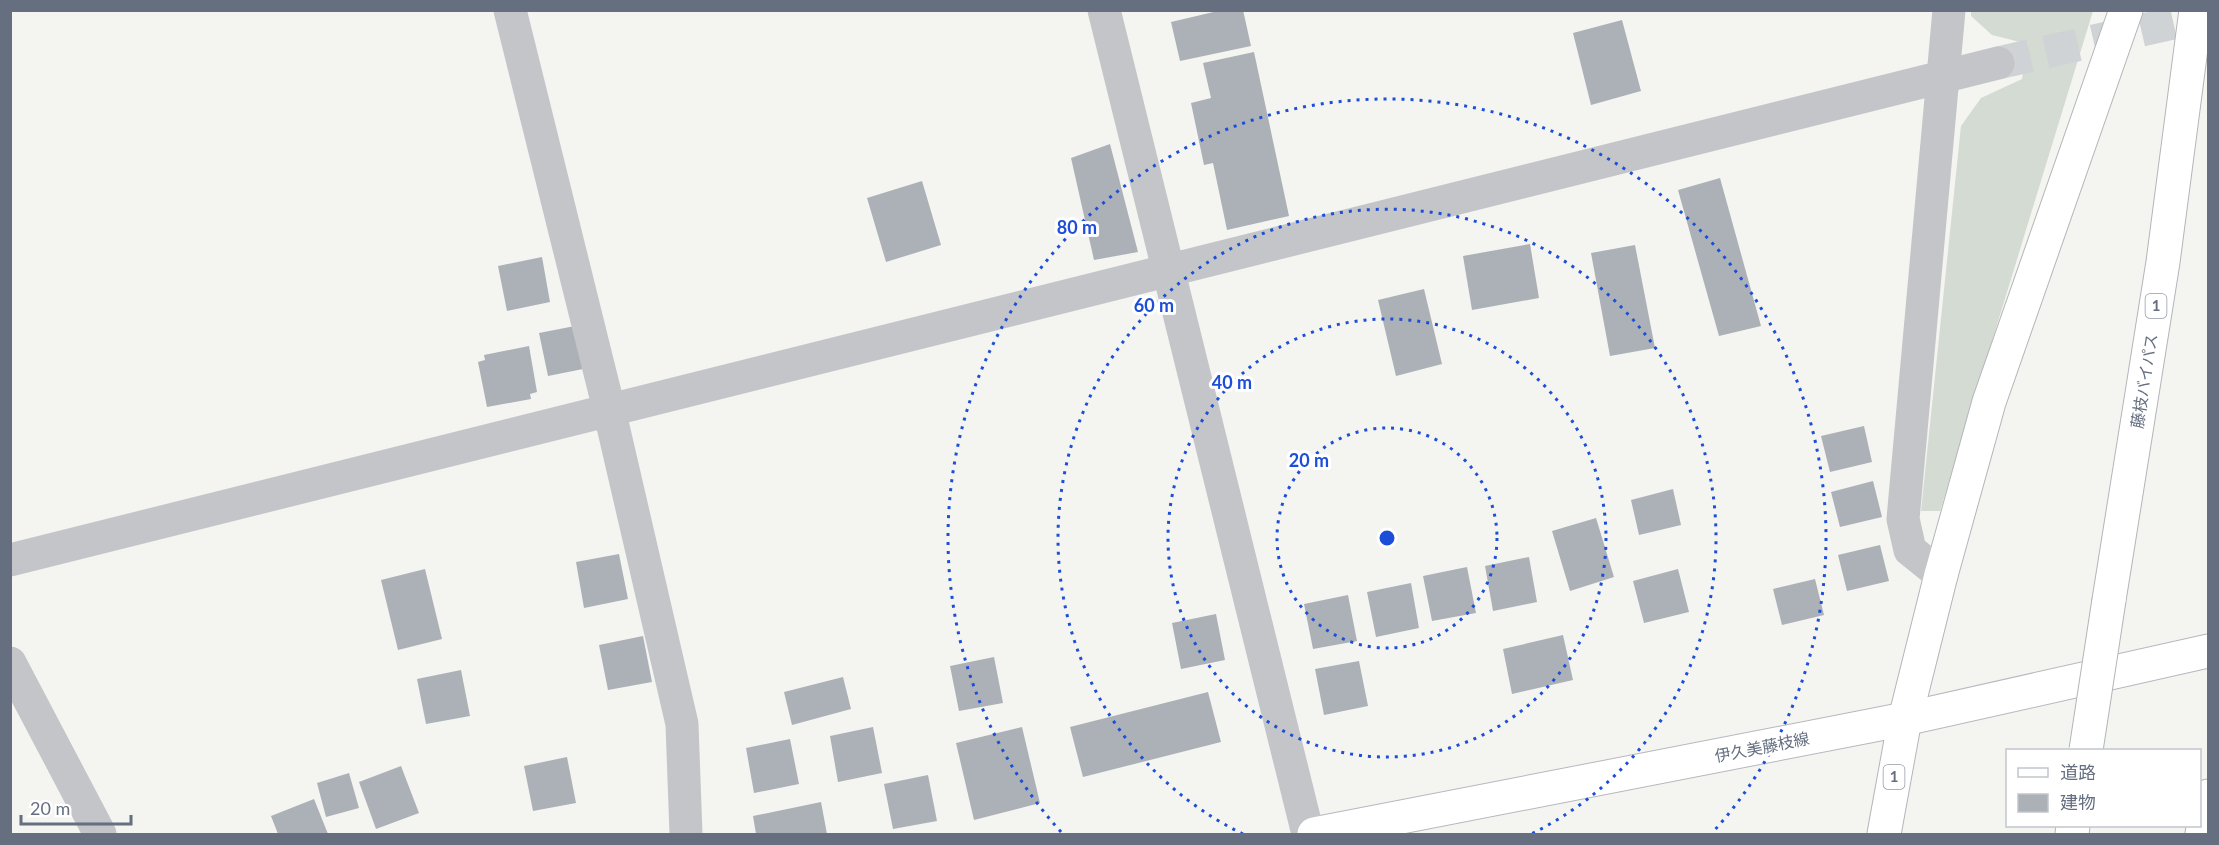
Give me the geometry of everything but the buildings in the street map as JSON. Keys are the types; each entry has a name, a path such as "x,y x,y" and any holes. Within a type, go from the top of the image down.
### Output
{"main road":[{"name":"1","path":"1884,834 1905,719 1941,575 1989,402 2126,10"},
{"name":"藤枝バイパス","path":"2086,749 2163,262 2196,10"},
{"name":"伊久美藤枝線","path":"1314,834 1905,719 2208,651"},
{"path":"2202,834 2208,796"}],"street":[{"path":"510,10 609,409 682,724 686,834"},
{"path":"1104,10 1308,834"},
{"path":"1941,575 1910,550 1903,519 1949,10"},
{"path":"10,560 1998,63"},
{"path":"12,666 100,834"}],"shaded area":[{"path":"1971,11 2093,11 1940,511 1921,511 1961,126 1981,98 2022,79 2028,44 1992,35 1971,16"}],"tunnel":[{"path":"1998,63 2208,15"}]}
